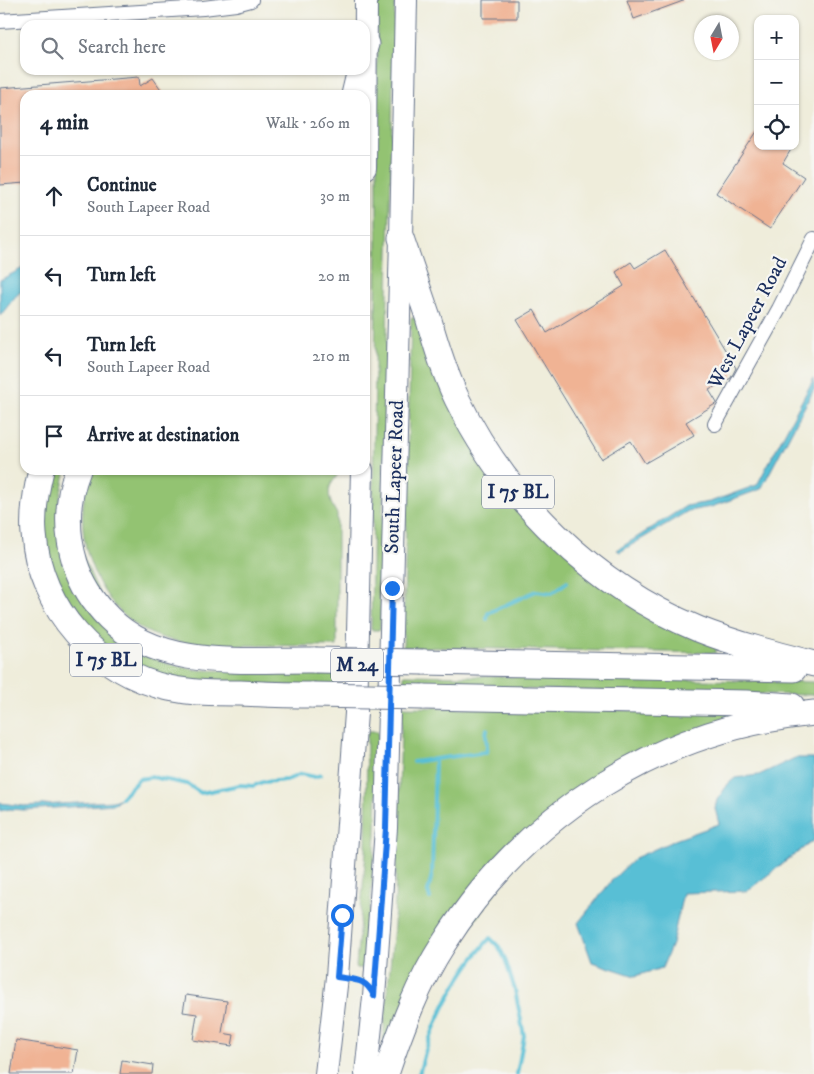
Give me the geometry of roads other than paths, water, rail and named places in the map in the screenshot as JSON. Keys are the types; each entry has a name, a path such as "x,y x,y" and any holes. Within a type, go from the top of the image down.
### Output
{"highway":[{"path":"355,90 359,75"},
{"name":"I 75 BL","path":"401,238 437,348 457,399 471,425 506,478 548,526 602,574 644,601 672,616 748,647 814,664"},
{"name":"I 75 BL","path":"40,475 35,501 35,541 40,565 52,597 61,612 72,628 98,655 132,676 170,688 219,693 747,703 814,708"},
{"path":"77,475 70,498 69,536 78,572 87,592 116,626 133,638 154,648 175,654 197,658 223,659 814,669"},
{"path":"386,1074 410,1010 443,944 482,889 515,853 548,823 584,796 626,770 697,739 755,723 814,713"}],"main road":[{"path":"366,0 366,20"},
{"name":"South Lapeer Road","path":"366,1074 374,996 386,828 406,0"},
{"path":"365,75 365,90"},
{"name":"South Lapeer Road","path":"326,1074 337,977 356,712 362,475"},
{"path":"337,977 365,983 374,996"}],"street":[{"path":"0,21 203,8 251,0"},
{"name":"West Lapeer Road","path":"715,424 779,310 814,239"}],"water":[{"path":"20,270 20,292 0,316 0,280"},
{"path":"814,378 814,389 761,489 711,507 688,511 620,552 617,550 686,506 710,502 757,485"},
{"path":"795,758 814,758 814,840 747,891 683,893 672,944 662,968 635,976 592,962 578,923 613,879 635,858 675,840 719,824 715,808 717,800 728,784 735,778 759,775"},
{"path":"121,798 114,804 0,811 0,803 24,806 113,801"}],"waterway":[{"path":"487,619 488,613 536,591 552,593 567,582"},
{"path":"413,762 486,752 487,729"},
{"path":"430,898 428,892 432,874 435,760"},
{"path":"121,798 139,779 152,777 187,784 201,793 240,785 253,786 263,782 287,780 301,774 315,777 320,775"},
{"path":"419,1074 430,1037 446,1002 466,968 490,938 499,947 505,959 515,990 524,1036 517,1074"}]}
